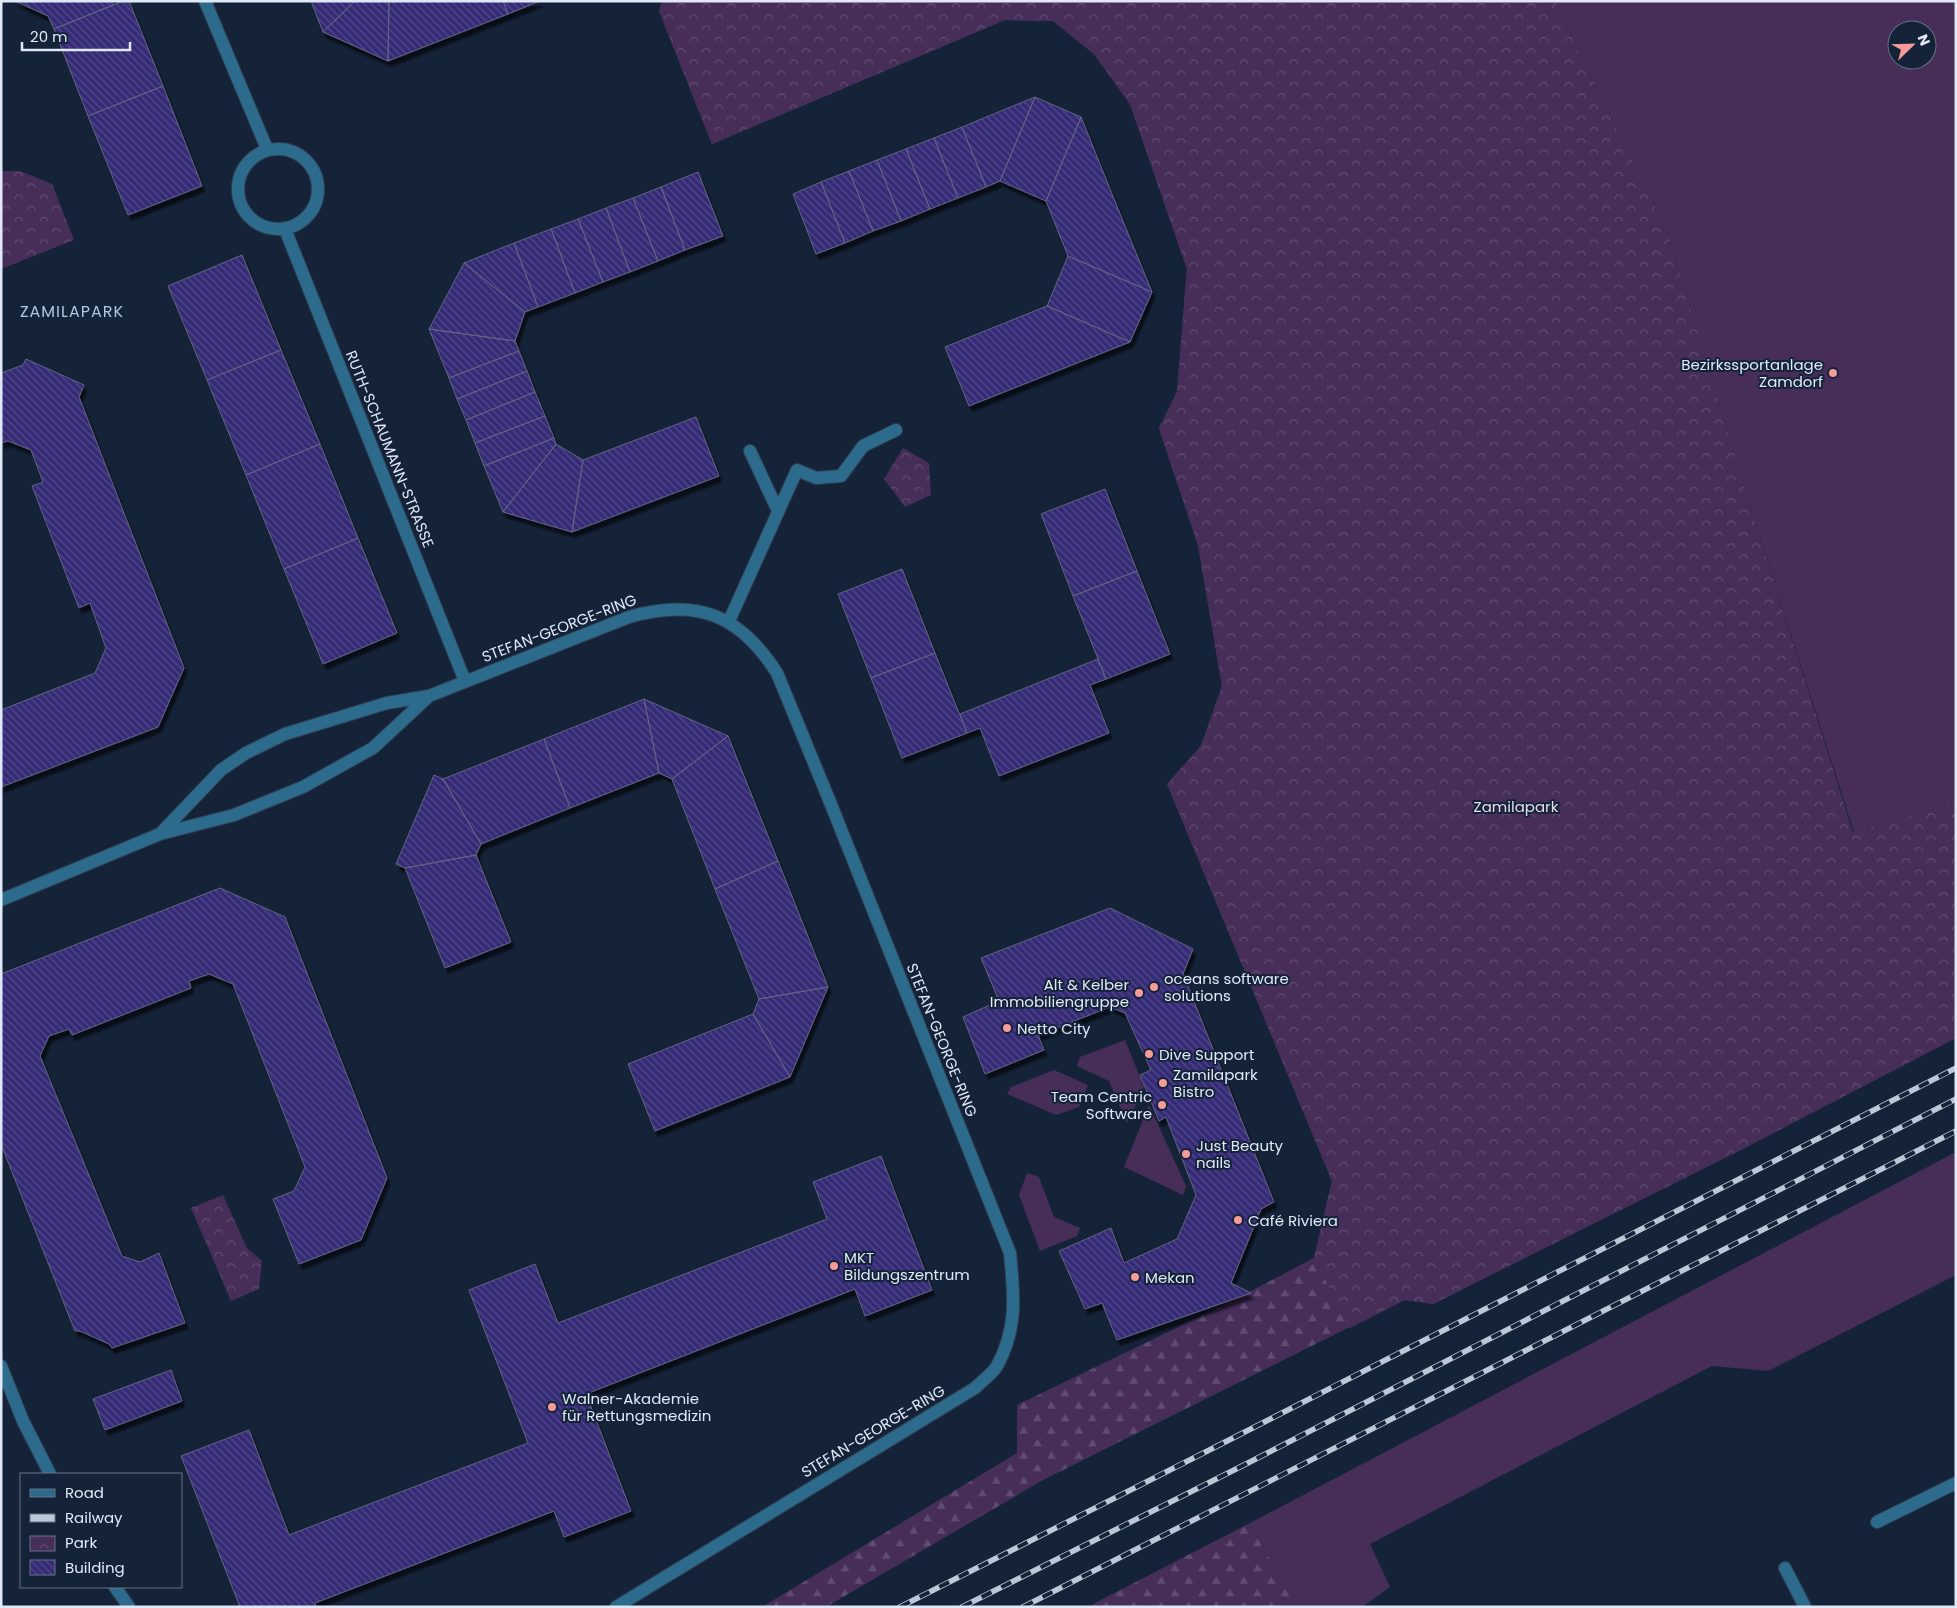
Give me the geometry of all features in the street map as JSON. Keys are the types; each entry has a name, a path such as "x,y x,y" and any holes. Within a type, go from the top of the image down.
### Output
{"street":[{"path":"205,1 267,149"},
{"path":"267,149 284,149 303,156 316,174 318,198 305,220 285,230 268,228 249,218 240,202 238,185 247,162 267,149"},
{"name":"RUTH-SCHAUMANN-STRASSE","path":"285,230 465,681"},
{"path":"728,621 797,470 816,478 841,476 862,446 896,430"},
{"path":"750,450 778,511"},
{"name":"STEFAN-GEORGE-RING","path":"160,834 221,770 246,753 285,734 386,703 429,696 629,618 654,611 699,612 728,621 748,636 777,673 1010,1253 1015,1298 1010,1334 996,1367 975,1388 616,1607"},
{"name":"STEFAN-GEORGE-RING","path":"1,900 160,834 234,815 303,787 373,748 429,696"},
{"path":"1,1366 23,1421 49,1473"},
{"path":"1877,1522 1956,1483"},
{"path":"1784,1568 1805,1607"},
{"path":"116,1588 129,1607"}],"green space":[{"path":"662,1 1110,1 1690,1161 1640,1199 1433,1304 1404,1300 1043,1480 826,1607 762,1607 1017,1453 1017,1405 1226,1304 1314,1258 1332,1181 1167,784 1201,746 1222,686 1198,545 1159,428 1177,392 1187,269 1130,104 1094,54 1053,21 1005,20 712,144 659,11"},
{"name":"Zamilapark","path":"662,1 1555,1 1669,236 1751,509 1853,832 1956,802 1956,1038 1743,1149 1433,1304 1405,1300 1350,1328 1314,1258 1332,1181 1167,784 1201,746 1222,686 1198,545 1159,428 1177,392 1187,269 1130,104 1094,54 1053,21 1005,20 712,144 659,11"},
{"name":"Bezirkssportanlage Zamdorf","path":"1555,1 1956,1 1956,802 1854,832 1751,509 1669,236"},
{"path":"1,171 20,171 52,184 74,240 1,269"},
{"path":"903,448 929,463 931,495 905,507 884,479"},
{"path":"1125,1040 1144,1087 1127,1123 1109,1081 1077,1066 1080,1057"},
{"path":"1054,1070 1088,1085 1079,1107 1056,1115 1007,1094 1011,1087"},
{"path":"1149,1105 1186,1186 1183,1195 1124,1167"},
{"path":"1956,1152 1956,1275 1768,1371 1712,1366 1370,1544 1390,1587 1362,1607 1297,1607 1250,1523"},
{"path":"1027,1173 1039,1177 1054,1217 1080,1228 1077,1236 1040,1251 1019,1195"},
{"path":"223,1195 247,1248 262,1261 259,1289 231,1301 191,1208"},
{"path":"1250,1523 1297,1607 1089,1607 1097,1602"}],"building":[{"path":"15,1 111,1 113,5 54,29 48,16"},
{"path":"123,1 129,1 163,86 88,116 54,29"},
{"path":"311,1 355,1 323,32"},
{"path":"355,1 389,1 388,61 323,32"},
{"path":"389,1 503,1 508,14 388,61"},
{"path":"503,1 540,1 508,14"},
{"path":"163,86 202,186 128,215 88,116"},
{"path":"1035,97 1000,181 986,187 962,127"},
{"path":"1035,97 1081,117 1046,201 1000,181"},
{"path":"1081,117 1152,292 1068,256 1046,201"},
{"path":"962,127 986,187 958,198 934,138"},
{"path":"934,138 958,198 930,209 906,149"},
{"path":"906,149 930,209 901,221 877,160"},
{"path":"877,160 901,221 873,231 849,171"},
{"path":"849,171 873,231 845,243 821,182"},
{"path":"698,172 723,236 685,250 661,187"},
{"path":"821,182 845,243 816,254 793,194"},
{"path":"661,187 685,250 658,261 633,198"},
{"path":"633,198 658,261 630,272 606,208"},
{"path":"606,208 630,272 603,282 578,219"},
{"path":"578,219 603,282 575,293 551,229"},
{"path":"551,229 575,293 538,307 514,243"},
{"path":"514,243 538,307 525,312 464,263"},
{"path":"242,255 281,350 207,380 168,286"},
{"path":"1068,256 1152,292 1130,342 1047,306"},
{"path":"464,263 525,312 515,341 429,329"},
{"path":"1047,306 1130,342 969,406 945,347"},
{"path":"429,329 515,341 519,351 449,378"},
{"path":"281,350 320,444 246,475 207,380"},
{"path":"519,351 527,371 457,399 449,378"},
{"path":"26,359 84,385 79,397 184,668 158,727 1,787 1,710 95,673 106,648 90,603 79,608 32,486 43,482 31,450 8,441 1,443 1,373 23,365"},
{"path":"527,371 535,392 466,420 457,399"},
{"path":"535,392 545,416 475,443 466,420"},
{"path":"545,416 554,438 484,466 475,443"},
{"path":"696,417 719,476 572,532 583,460"},
{"path":"554,438 556,444 503,512 484,466"},
{"path":"320,444 358,538 284,569 246,475"},
{"path":"556,444 583,460 572,532 503,512"},
{"path":"1105,489 1137,571 1073,596 1041,514"},
{"path":"358,538 397,633 323,664 284,569"},
{"path":"902,569 935,653 871,678 838,594"},
{"path":"1137,571 1170,654 1106,679 1073,596"},
{"path":"935,653 967,733 902,758 871,678"},
{"path":"1098,659 1106,679 1090,685 1109,733 999,776 980,728 967,733 960,714"},
{"path":"644,699 659,773 570,808 544,739"},
{"path":"644,699 728,736 672,779 659,773"},
{"path":"728,736 778,861 715,889 672,779"},
{"path":"544,739 570,808 481,844 443,779"},
{"path":"434,775 443,779 481,844 476,855 405,868 396,864"},
{"path":"476,855 511,942 445,968 405,868"},
{"path":"778,861 828,987 759,999 715,889"},
{"path":"220,888 285,917 387,1178 361,1240 299,1264 273,1199 294,1191 305,1167 233,984 209,974 189,981 191,988 72,1035 69,1029 49,1036 40,1056 122,1256 140,1262 159,1253 185,1323 112,1348 109,1344 80,1331 75,1331 1,1144 1,974"},
{"path":"1110,908 1193,949 1183,974 1274,1202 1261,1209 1231,1283 1251,1293 1117,1340 1102,1303 1085,1309 1059,1251 1111,1228 1124,1263 1177,1239 1196,1195 1166,1117 1159,1121 1140,1075 1151,1070 1125,1013 1110,1007 1038,1035 1044,1050 985,1074 963,1017 999,1001 981,958"},
{"path":"828,987 790,1077 753,1014 759,999"},
{"path":"753,1014 790,1077 655,1131 628,1064"},
{"path":"881,1156 932,1290 865,1316 855,1289 586,1394 631,1511 564,1537 554,1511 315,1603 316,1607 240,1607 181,1456 249,1430 289,1535 528,1443 469,1290 535,1264 558,1323 827,1219 813,1182"},
{"path":"171,1370 182,1401 105,1430 93,1399"}],"railway":[{"path":"900,1607 1956,1068"},
{"path":"962,1607 1246,1464 1956,1099"},
{"path":"1023,1607 1956,1131"}],"place":[{"name":"Bezirkssportanlage Zamdorf","path":"1833,373"},
{"name":"oceans software solutions","path":"1154,987"},
{"name":"Alt & Kelber Immobiliengruppe","path":"1139,993"},
{"name":"Netto City","path":"1007,1028"},
{"name":"Dive Support","path":"1149,1054"},
{"name":"Zamilapark Bistro","path":"1163,1083"},
{"name":"Team Centric Software","path":"1162,1105"},
{"name":"Just Beauty nails","path":"1186,1154"},
{"name":"Café Riviera","path":"1238,1220"},
{"name":"MKT Bildungszentrum","path":"834,1266"},
{"name":"Mekan","path":"1135,1277"},
{"name":"Walner-Akademie für Rettungsmedizin","path":"552,1407"}],"district":[{"name":"ZAMILAPARK","path":"72,311"}]}
